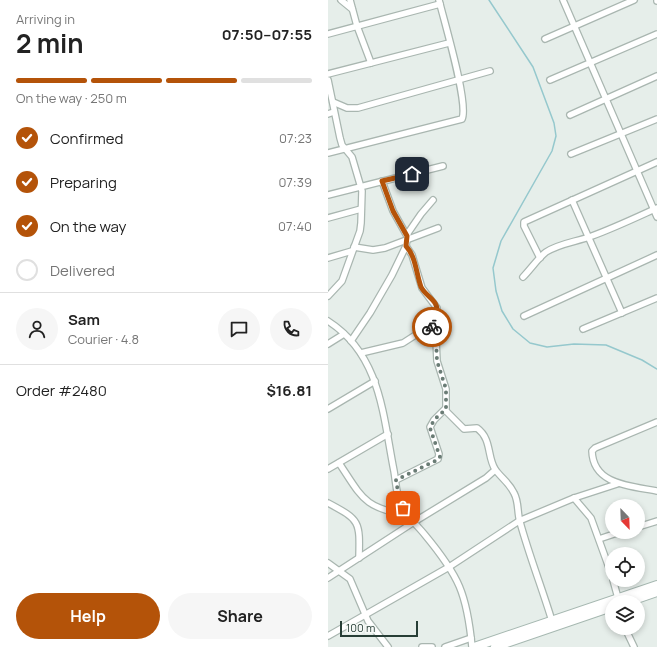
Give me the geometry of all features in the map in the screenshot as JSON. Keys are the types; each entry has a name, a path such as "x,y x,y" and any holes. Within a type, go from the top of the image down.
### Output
{"street":[{"path":"341,0 352,10"},
{"path":"350,0 357,26 371,63"},
{"path":"563,0 621,135 655,209 657,217"},
{"path":"545,39 634,0"},
{"path":"328,34 440,2 459,79 463,109 463,116 460,120 328,153"},
{"path":"550,80 657,34"},
{"path":"328,74 450,43"},
{"path":"333,102 347,108 358,108 490,71"},
{"path":"570,115 657,76"},
{"path":"328,80 340,138 345,149 352,157 363,197 360,231 342,281 328,296"},
{"path":"328,114 334,112"},
{"path":"571,154 621,135 657,119"},
{"path":"540,258 523,223 657,162"},
{"path":"328,195 443,166"},
{"path":"382,181 393,211 407,237"},
{"path":"351,341 384,291 406,246 407,237 421,214 433,200"},
{"path":"572,200 622,313"},
{"path":"328,218 361,209"},
{"path":"523,277 540,258 554,248 573,240 589,237 655,209"},
{"path":"328,258 353,249 382,249 407,237 438,228"},
{"path":"406,246 412,255 422,288 437,308 436,315 430,321 436,340 437,361 446,389 446,409 454,421 464,429 477,428 482,433 489,447 495,470 507,480 514,492 518,501 519,520 552,621"},
{"path":"524,316 657,255"},
{"path":"583,329 657,298"},
{"path":"328,321 344,334 361,353 375,380 385,414 400,502 409,516 450,567 463,593 473,647 605,603"},
{"path":"361,353 403,343 431,325"},
{"path":"328,344 344,334"},
{"path":"328,409 375,380"},
{"path":"396,480 438,459 439,454 430,428 434,420 446,409"},
{"path":"657,422 595,448 592,451 595,468 601,474 617,484 657,491"},
{"path":"328,469 388,434"},
{"path":"339,463 367,502 383,511 409,516"},
{"path":"328,578 414,522 486,478 495,470"},
{"path":"328,636 450,567 519,520 574,498 617,484"},
{"path":"574,498 591,518 605,556"},
{"path":"328,503 352,516 355,520 359,533 359,558"},
{"path":"645,524 657,521"},
{"path":"599,539 605,537"},
{"path":"328,563 352,582 371,625 388,647"},
{"path":"627,595 657,585"},
{"path":"645,596 657,592"},
{"path":"495,647 605,610"},
{"path":"628,635 634,647"},
{"path":"445,647 471,638"},
{"path":"422,647 432,647"}],"waterway":[{"path":"489,0 533,67 554,123 556,136 552,151 501,241 493,268 496,291 502,311 513,329 530,343 547,347 574,344 606,345 642,360 657,369"}],"way so far":[{"path":"403,508 400,502 396,480 437,460 440,457 430,428 434,420 446,409 446,389 437,361 436,340 432,327"}],"route":[{"path":"412,174 382,181 393,211 407,236 406,246 412,255 421,287 436,305 437,313 430,321 432,327"}]}
